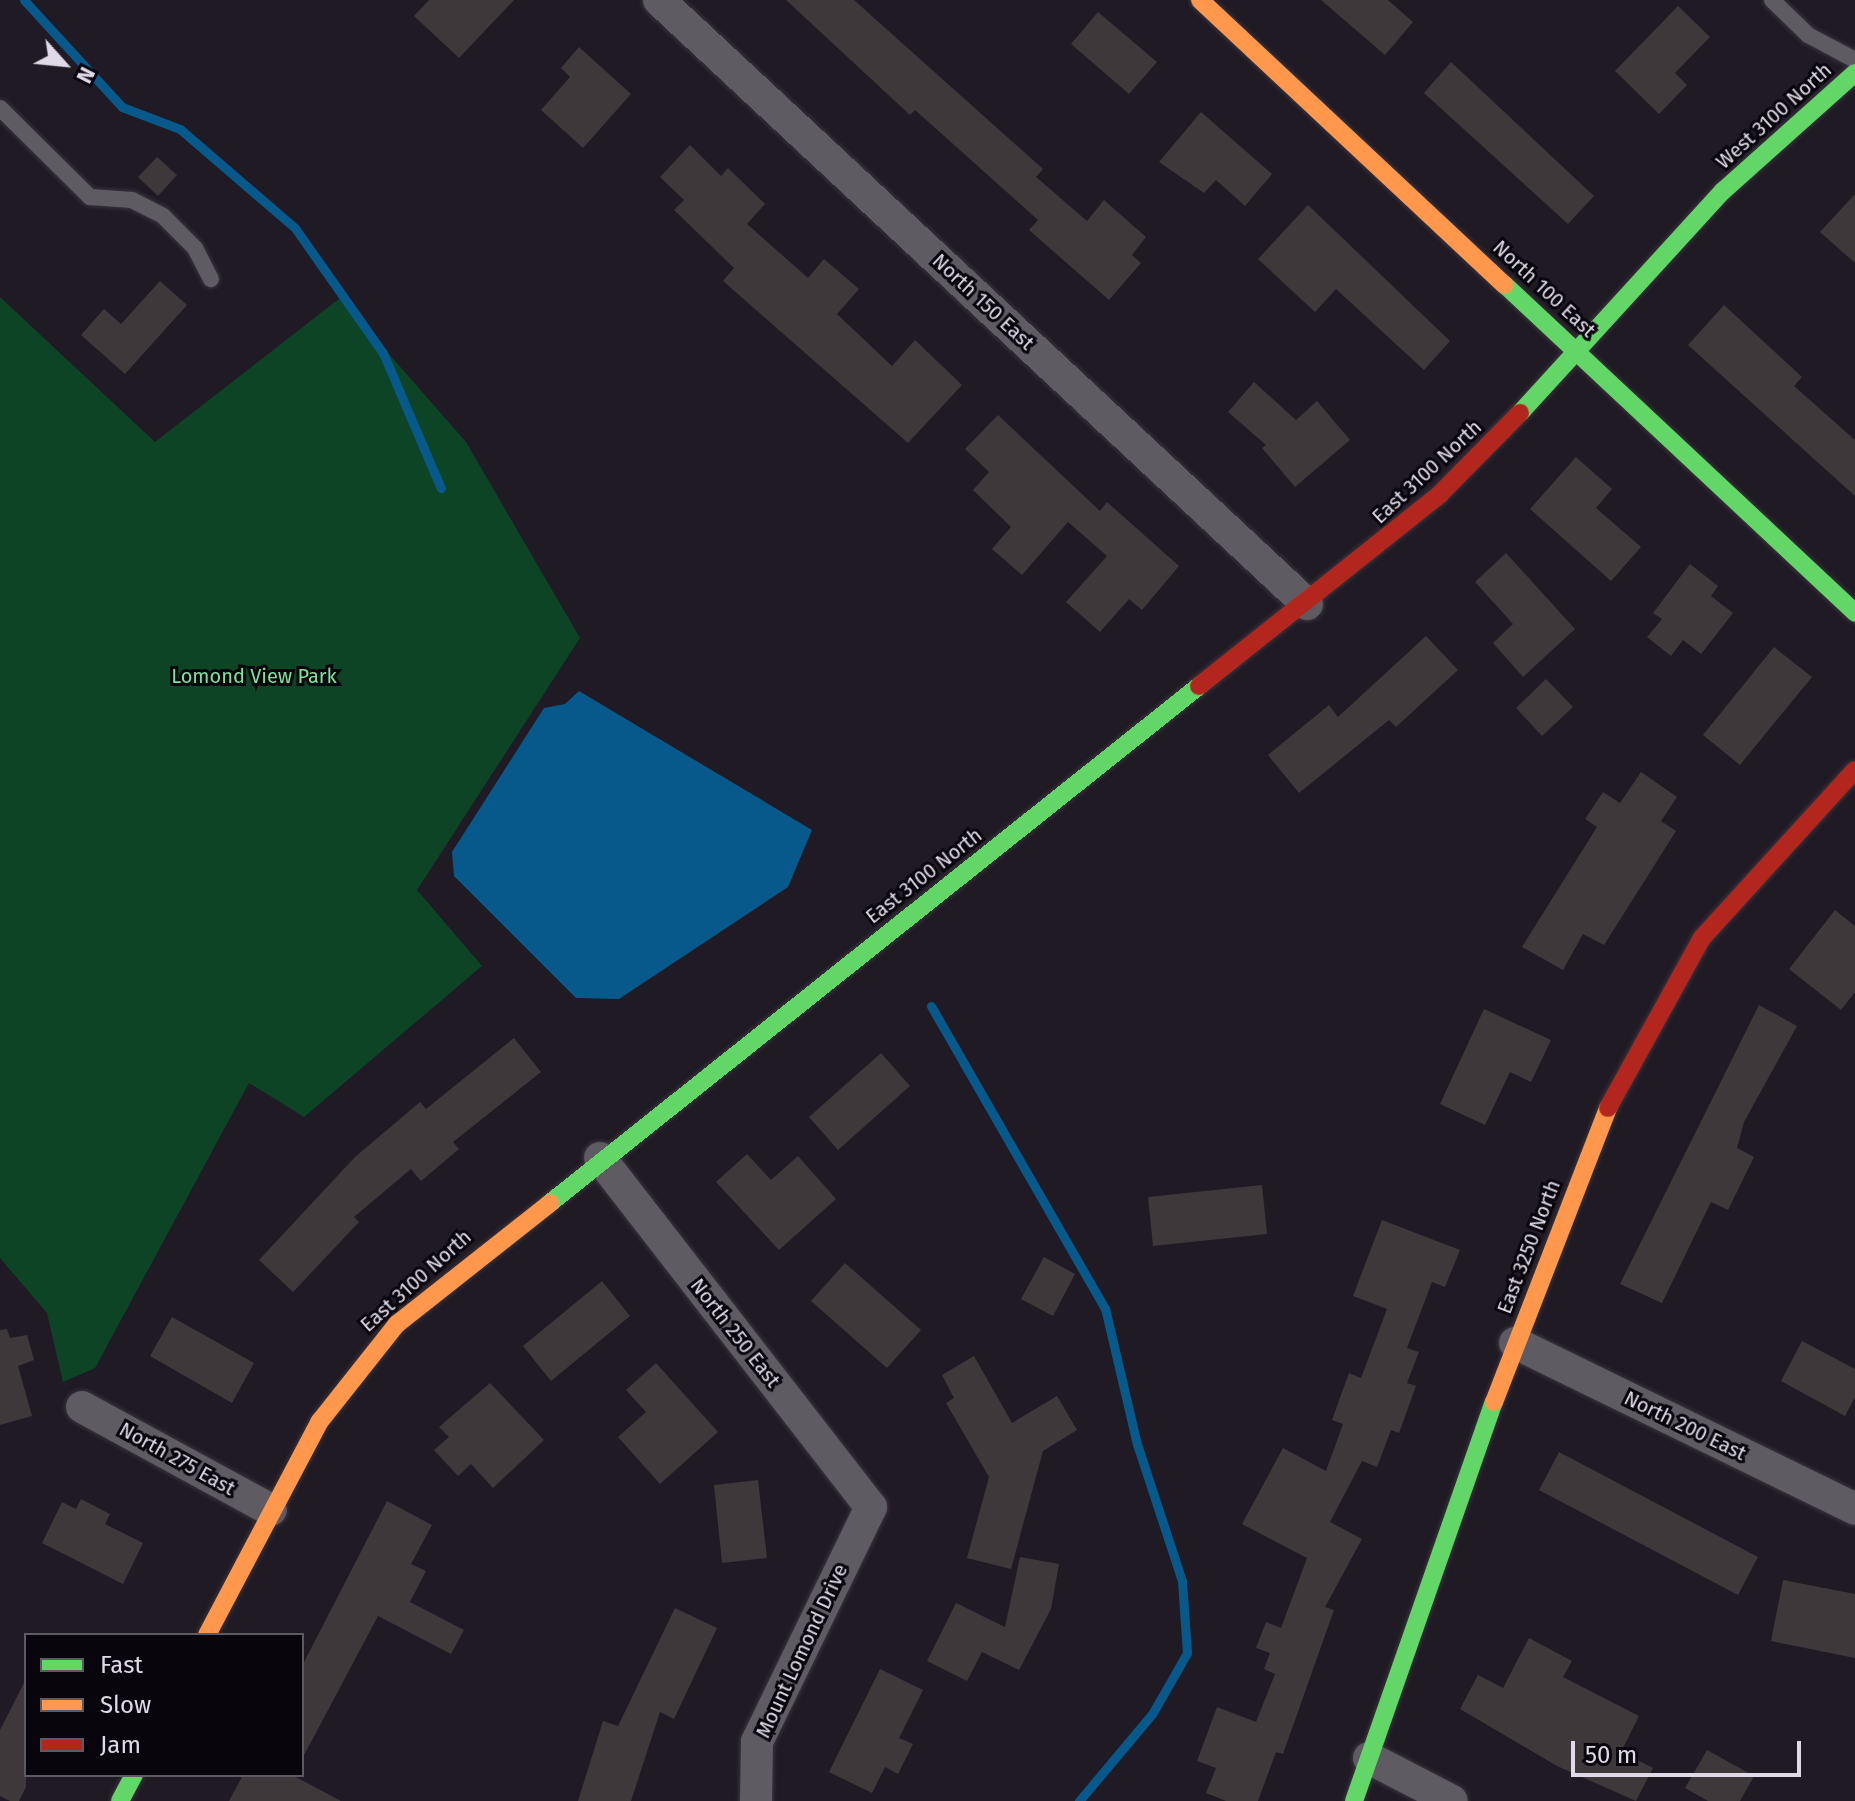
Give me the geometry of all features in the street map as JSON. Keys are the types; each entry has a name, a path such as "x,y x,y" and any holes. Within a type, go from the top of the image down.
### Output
{"street":[{"name":"North 150 East","path":"659,0 1307,604"},
{"name":"North 100 East","path":"1200,0 1581,352 1855,613"},
{"name":"West 3100 North","path":"1723,191 1855,73"},
{"name":"East 3100 North","path":"208,1633 320,1421 371,1350 600,1158 1307,604 1440,494 1581,352 1723,191"},
{"name":"East 3250 North","path":"1354,1801 1515,1343 1609,1105 1702,938 1855,770"},
{"name":"North 250 East","path":"600,1158 871,1507"},
{"name":"North 200 East","path":"1515,1343 1855,1509"},
{"name":"North 275 East","path":"82,1407 271,1510"},
{"name":"Mount Lomond Drive","path":"756,1801 757,1742 871,1507"},
{"path":"1369,1758 1452,1801"},
{"path":"120,1801 133,1777"}],"lane":[{"path":"1772,0 1808,35 1855,60"},
{"path":"0,108 90,197 132,200 163,216 195,248 211,279"}],"green space":[{"name":"Lomond View Park","path":"0,297 155,442 340,298 466,442 580,638 417,890 482,966 304,1117 249,1083 95,1368 63,1382 47,1313 0,1258"}],"water":[{"path":"579,691 812,830 788,887 619,999 576,998 454,876 452,852 544,708 565,704"}],"building":[{"path":"429,0 514,0 459,58 414,16"},
{"path":"786,0 854,0 1043,169 1036,177 1087,221 1104,200 1146,237 1132,255 1141,263 1109,300 1029,230 1038,220 915,110 910,115"},
{"path":"1321,0 1388,0 1413,22 1385,55"},
{"path":"1678,6 1710,37 1675,73 1687,85 1659,114 1615,71"},
{"path":"1098,12 1157,62 1129,94 1071,44"},
{"path":"579,47 631,94 583,148 541,110 570,77 561,68"},
{"path":"1451,62 1594,196 1568,224 1424,93"},
{"path":"1201,112 1272,174 1245,206 1216,180 1204,193 1159,162"},
{"path":"690,145 721,176 728,168 765,204 747,224 808,278 824,259 859,289 837,314 892,366 915,340 962,385 908,443 723,281 734,268 674,210 684,200 660,177"},
{"path":"157,157 177,175 158,196 138,177"},
{"path":"1855,194 1855,263 1820,232"},
{"path":"1308,205 1450,341 1424,370 1336,289 1315,312 1258,259"},
{"path":"160,281 187,305 125,374 81,335 104,309 121,324"},
{"path":"1724,305 1802,377 1794,386 1855,440 1855,496 1688,345"},
{"path":"1254,382 1296,420 1317,401 1350,440 1295,487 1262,448 1266,445 1228,412"},
{"path":"998,415 1100,511 1107,502 1179,566 1142,610 1129,599 1100,632 1066,602 1107,556 1068,522 1022,575 992,549 1011,527 973,490 989,472 965,449"},
{"path":"1576,457 1612,489 1596,508 1641,547 1611,581 1530,509"},
{"path":"1506,553 1575,629 1523,677 1493,643 1513,624 1475,582"},
{"path":"1690,564 1718,586 1711,596 1733,613 1701,654 1683,640 1671,656 1647,637 1662,619 1653,613"},
{"path":"1426,636 1458,670 1396,727 1389,720 1299,793 1268,755 1329,705 1338,717"},
{"path":"1774,647 1812,677 1740,765 1703,735"},
{"path":"1546,679 1573,707 1542,736 1516,708"},
{"path":"1641,772 1677,797 1661,821 1676,831 1604,945 1583,934 1563,970 1522,947 1597,827 1585,819 1603,792 1620,803"},
{"path":"1835,910 1855,926 1855,992 1841,1010 1789,969"},
{"path":"1759,1005 1797,1026 1744,1122 1737,1148 1754,1157 1728,1210 1711,1202 1662,1303 1620,1284"},
{"path":"1484,1009 1551,1040 1531,1082 1510,1072 1485,1125 1440,1104"},
{"path":"514,1038 541,1072 453,1142 459,1149 421,1181 411,1169 354,1217 359,1222 293,1292 259,1260 355,1157 420,1102 426,1109"},
{"path":"881,1053 910,1086 838,1150 809,1117"},
{"path":"747,1154 771,1180 798,1156 836,1199 779,1250 716,1182"},
{"path":"1262,1185 1267,1234 1153,1246 1148,1197"},
{"path":"1382,1220 1460,1250 1445,1287 1432,1282 1407,1348 1419,1352 1407,1383 1416,1386 1399,1433 1391,1430 1377,1467 1362,1461 1330,1522 1362,1539 1325,1607 1334,1610 1283,1754 1276,1752 1258,1801 1226,1801 1206,1793 1216,1768 1197,1761 1217,1707 1256,1722 1275,1674 1264,1669 1270,1653 1256,1648 1266,1622 1281,1628 1307,1558 1242,1524 1283,1448 1326,1471 1343,1424 1332,1420 1349,1373 1361,1378 1387,1309 1353,1296"},
{"path":"1044,1257 1075,1274 1053,1316 1021,1299"},
{"path":"845,1263 921,1330 887,1368 811,1301"},
{"path":"602,1281 630,1316 551,1381 523,1346"},
{"path":"172,1317 254,1363 232,1403 150,1356"},
{"path":"7,1329 10,1338 27,1335 34,1360 18,1366 32,1416 0,1425 0,1330"},
{"path":"1802,1341 1855,1369 1855,1397 1845,1416 1781,1381"},
{"path":"974,1356 1012,1423 1057,1396 1077,1430 1043,1451 1011,1569 967,1558 989,1477 946,1403 954,1398 942,1375"},
{"path":"656,1363 718,1432 660,1484 618,1437 646,1412 626,1390"},
{"path":"490,1383 544,1440 493,1488 471,1464 458,1476 434,1450 449,1437 439,1427"},
{"path":"1559,1452 1758,1557 1738,1595 1539,1490"},
{"path":"758,1480 767,1558 722,1563 714,1485"},
{"path":"81,1499 110,1514 105,1524 143,1543 123,1584 42,1543 62,1502 76,1509"},
{"path":"387,1501 432,1525 411,1564 426,1571 410,1602 464,1630 451,1654 378,1616 304,1755 304,1662"},
{"path":"1020,1557 1059,1564 1051,1609 1019,1670 982,1652 967,1681 927,1661 956,1603 1005,1627"},
{"path":"1783,1580 1855,1594 1855,1658 1771,1641"},
{"path":"675,1608 717,1628 674,1719 660,1712 631,1801 578,1801 603,1721 618,1726"},
{"path":"1529,1638 1572,1661 1563,1677 1639,1716 1621,1752 1653,1768 1636,1801 1557,1766 1460,1709 1478,1675 1503,1688"},
{"path":"880,1669 923,1690 899,1738 913,1744 898,1774 885,1767 872,1793 829,1772"},
{"path":"24,1683 26,1787 19,1801 0,1796 0,1730"},
{"path":"1707,1750 1754,1776 1740,1801 1708,1801 1685,1788"},
{"path":"242,1777 296,1777 341,1801 229,1801"}],"waterway":[{"path":"24,0 122,107 180,129 295,228 383,353 441,488"},
{"path":"931,1006 1105,1308 1137,1444 1182,1581 1187,1653 1152,1714 1079,1801"}],"traffic: fast":[{"path":"1520,413 1723,191 1855,73"},
{"path":"1505,285 1855,613"},
{"path":"550,1203 1199,686"},
{"path":"1354,1801 1494,1402"},
{"path":"120,1801 133,1777"}],"traffic: slow":[{"path":"1200,0 1505,285"},
{"path":"1494,1402 1608,1108"},
{"path":"208,1633 320,1421 397,1324 550,1203"}],"traffic: jam":[{"path":"1199,686 1440,494 1520,413"},
{"path":"1608,1108 1702,938 1855,770"}]}
